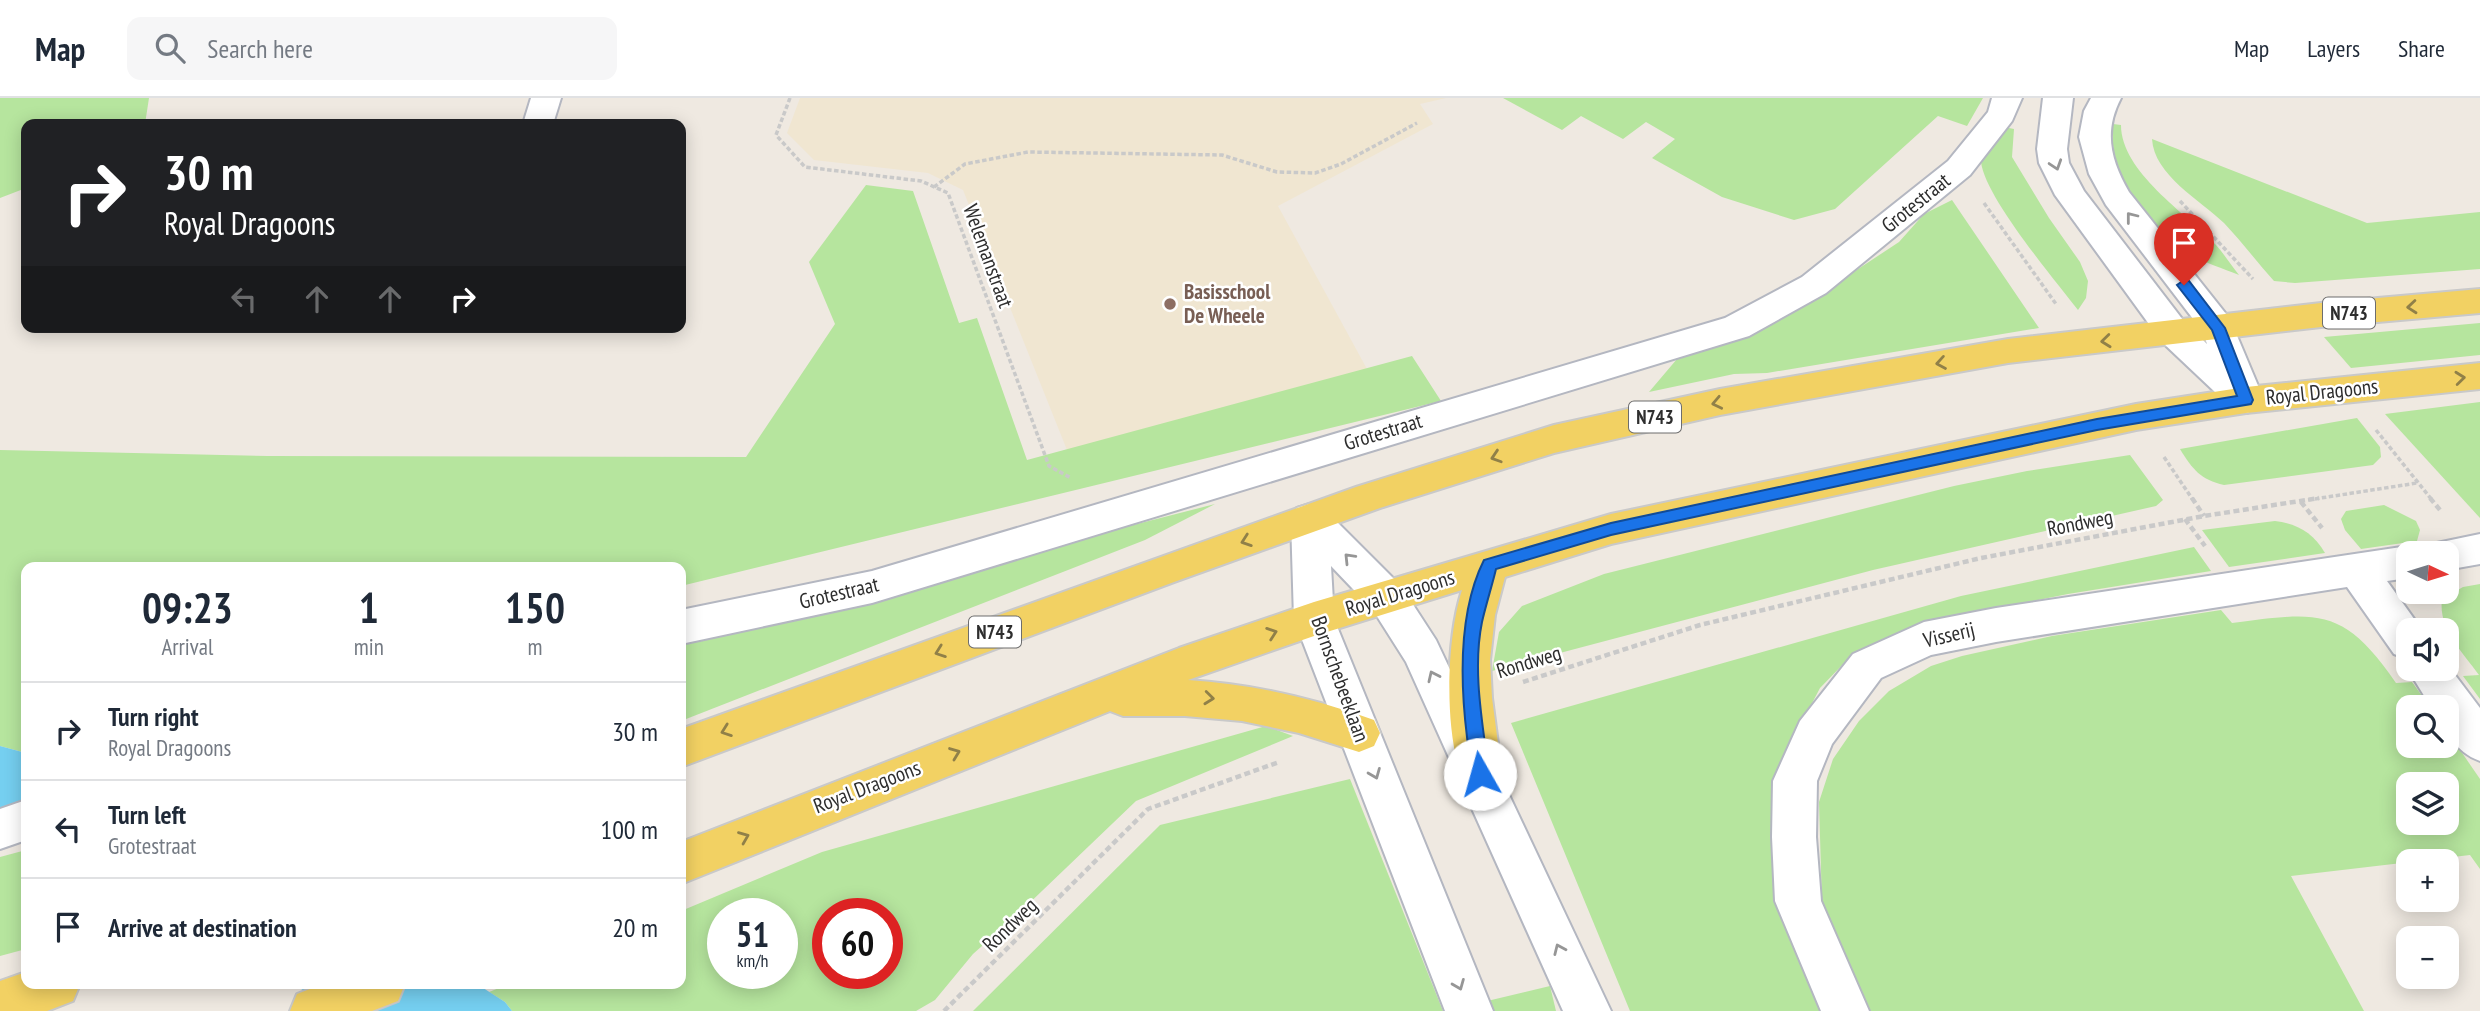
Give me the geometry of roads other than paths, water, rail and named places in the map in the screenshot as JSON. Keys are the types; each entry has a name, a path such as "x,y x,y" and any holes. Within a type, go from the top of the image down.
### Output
{"main road":[{"name":"N743","path":"686,746 1160,571 1369,497 1554,439 1720,402 2008,351 2480,301"},
{"name":"Royal Dragoons","path":"686,861 1179,665 1490,564 1638,523 2097,425 2246,400 2480,376"},
{"path":"1480,774 1471,696 1473,624 1490,564"},
{"path":"1093,699 1177,695 1260,704 1312,716 1359,733"},
{"path":"0,1004 43,989"},
{"path":"316,1010 368,989"}],"street":[{"path":"540,119 546,98"},
{"name":"Grotestraat","path":"686,626 872,587 1737,327 1814,285 1959,168 2002,114 2007,98"},
{"path":"2058,98 2052,149 2061,178 2174,333 2246,400"},
{"path":"2106,98 2094,132 2094,150 2104,176 2117,198 2218,328 2246,400"},
{"path":"1310,519 1387,598 1422,652 1587,1011"},
{"name":"Bornschebeeklaan","path":"1310,519 1314,619 1469,1011"},
{"path":"2459,553 2480,549"},
{"name":"Visserij","path":"1845,1011 1798,901 1794,837 1795,781 1815,734 1867,666 1924,639 1996,625 2396,564"},
{"path":"2358,572 2396,625"},
{"path":"2436,681 2480,742"},
{"path":"0,829 21,822"}],"water":[{"path":"0,746 21,752 21,834 0,828"},
{"path":"301,989 485,989 505,1002 512,1011 333,1011"}],"place":[{"name":"Basisschool De Wheele","path":"1170,304"}]}
